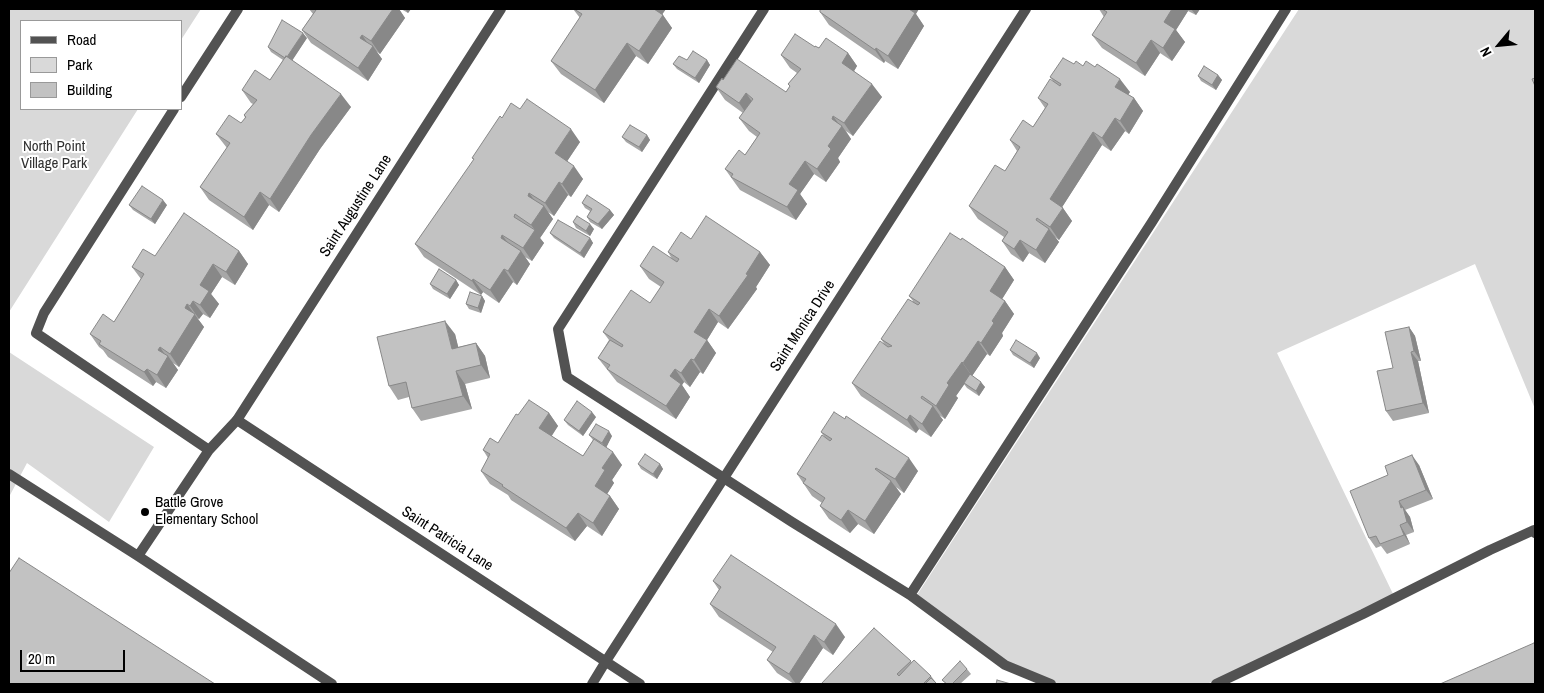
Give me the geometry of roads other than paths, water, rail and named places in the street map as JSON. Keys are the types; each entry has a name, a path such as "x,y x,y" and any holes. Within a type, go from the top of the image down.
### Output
{"street":[{"path":"182,95 238,9"},
{"name":"Saint Augustine Lane","path":"138,556 209,450 237,420 501,9"},
{"path":"764,9 558,329 567,377 723,478 910,594 1005,665 1051,684"},
{"name":"Saint Monica Drive","path":"592,684 1026,9"},
{"path":"910,594 1152,222 1286,9"},
{"path":"173,110 44,314 36,333 209,450"},
{"name":"Saint Patricia Lane","path":"237,420 640,684"},
{"path":"9,474 138,556 332,684"},
{"path":"1216,684 1363,614 1490,550 1534,530 1535,532"}],"place":[{"name":"Battle Grove Elementary School","path":"145,512"}],"park label":[{"name":"North Point Village Park","path":"54,156"}]}
